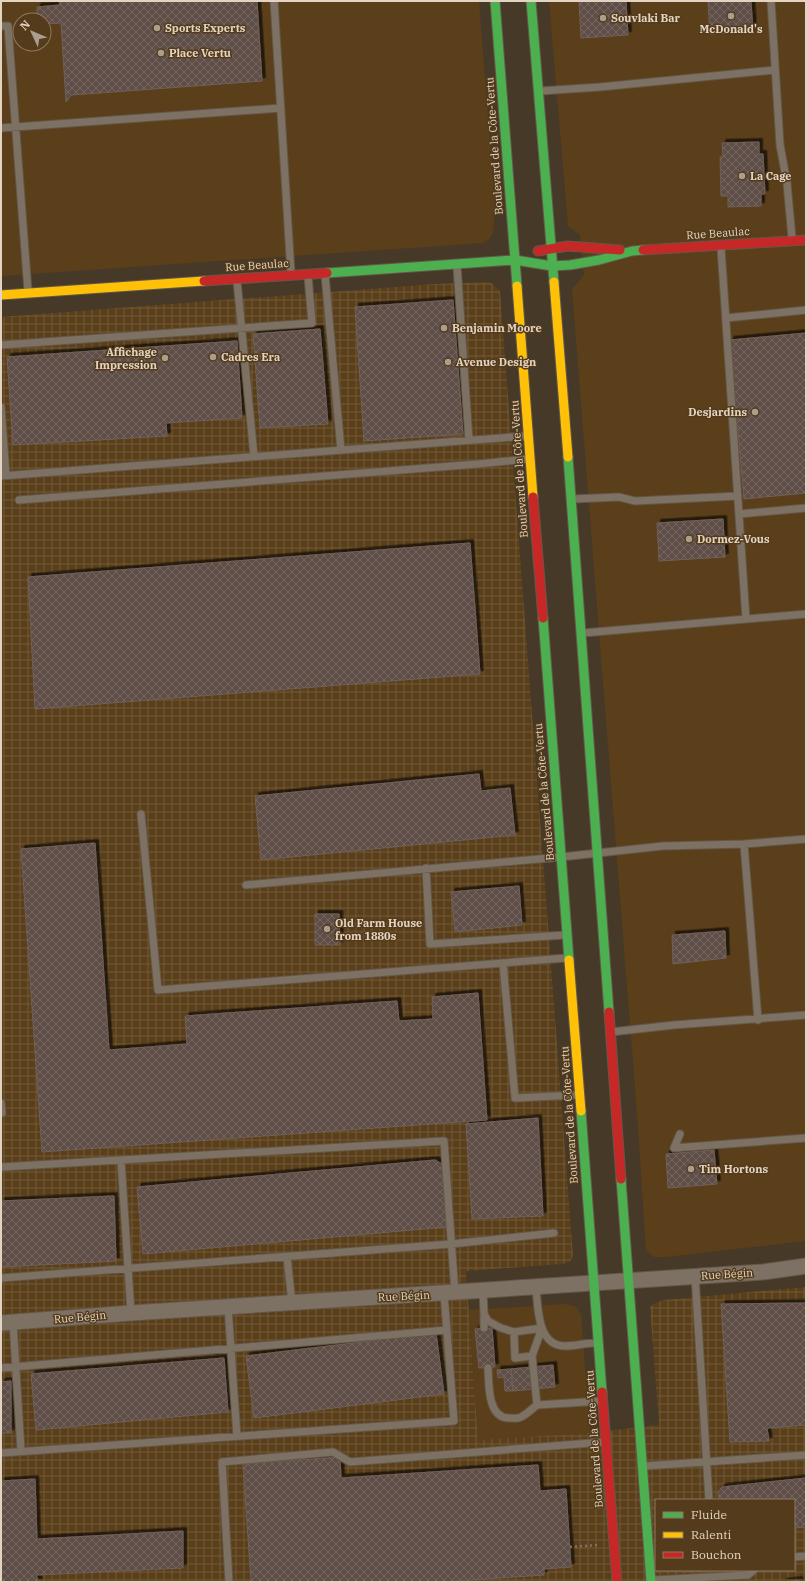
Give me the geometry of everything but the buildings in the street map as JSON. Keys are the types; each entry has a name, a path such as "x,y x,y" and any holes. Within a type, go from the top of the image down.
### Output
{"main road":[{"name":"Boulevard de la Côte-Vertu","path":"495,1 617,1582"},
{"path":"531,1 598,853 643,1466 653,1561 651,1581"},
{"name":"Rue Beaulac","path":"515,260 550,247 572,245 632,251 806,240"},
{"name":"Rue Beaulac","path":"1,295 515,260 552,266 599,260 632,251"}],"street":[{"name":"Rue Bégin","path":"7,1323 131,1313 536,1288 763,1272 806,1266"}],"lane":[{"path":"274,1 291,275"},
{"path":"771,1 780,145 793,241"},
{"path":"4,26 16,127 28,293"},
{"path":"538,91 600,87 775,70"},
{"path":"1,128 281,108"},
{"path":"721,245 746,619"},
{"path":"456,264 469,440"},
{"path":"325,273 341,450"},
{"path":"1,345 312,323 308,274"},
{"path":"237,279 243,328 254,456"},
{"path":"726,318 806,310"},
{"path":"1,407 4,475 529,436"},
{"path":"19,500 478,464 530,458"},
{"path":"571,500 619,497 634,501 738,496"},
{"path":"739,514 806,508"},
{"path":"580,633 806,614"},
{"path":"141,814 158,990 568,958"},
{"path":"246,885 426,868 561,858 663,846 744,844 806,839"},
{"path":"744,844 758,1020"},
{"path":"426,868 430,944 567,934"},
{"path":"503,963 515,1098 579,1095"},
{"path":"611,1032 674,1025 758,1020 806,1015"},
{"path":"1,1103 2,1113"},
{"path":"680,1134 674,1148 806,1138"},
{"path":"1,1167 444,1141 452,1244 447,1330 454,1421 1,1453"},
{"path":"121,1160 131,1313"},
{"path":"1,1278 452,1244 554,1233"},
{"path":"287,1257 292,1303"},
{"path":"695,1276 709,1499"},
{"path":"536,1288 542,1328 547,1338 559,1345 565,1346 599,1342"},
{"path":"483,1291 484,1328"},
{"path":"228,1307 237,1436"},
{"path":"484,1314 488,1321 501,1328 514,1332 542,1328"},
{"path":"7,1323 17,1366 21,1451"},
{"path":"536,1405 532,1356 542,1328"},
{"path":"1,1368 447,1330"},
{"path":"514,1332 515,1358 532,1356"},
{"path":"488,1368 493,1407 501,1416 506,1418 520,1418 536,1405 602,1401"},
{"path":"229,1582 222,1462 334,1452 350,1462 606,1442"},
{"path":"643,1466 806,1455"},
{"path":"795,1557 806,1556"},
{"path":"651,1581 714,1573 748,1575 753,1571"}],"path":[{"path":"570,1547 602,1544"}],"shaded area":[{"path":"1,1 479,1 495,208 493,233 489,239 483,243 1,276"},
{"path":"549,1 806,1 806,1241 666,1257 654,1257 646,1250 637,1113 572,289 584,275 580,235 568,226"},
{"path":"490,282 500,291 573,1256 570,1262 562,1264 466,1271 478,1440 590,1433 659,1425 650,1307 655,1303 664,1300 806,1287 806,1582 1,1582 1,317 435,284"},
{"path":"564,1304 575,1306 581,1314 590,1433 478,1441 469,1310"}],"traffic: fast":[{"path":"495,1 517,286"},
{"path":"531,1 554,282"},
{"path":"327,273 515,260 552,266 570,265 599,260 632,251 643,250"},
{"path":"568,457 609,1012"},
{"path":"543,618 569,960"},
{"path":"581,1111 602,1392"},
{"path":"621,1179 651,1582"}],"traffic: slow":[{"path":"1,295 204,281"},
{"path":"554,282 568,457"},
{"path":"517,286 533,497"},
{"path":"569,960 581,1111"}],"traffic: jam":[{"path":"643,250 806,240"},
{"path":"538,251 568,246 620,250"},
{"path":"204,281 327,273"},
{"path":"533,497 543,618"},
{"path":"609,1012 621,1179"},
{"path":"602,1392 617,1582"}],"place":[{"name":"McDonald's","path":"731,16"},
{"name":"Souvlaki Bar","path":"603,18"},
{"name":"Sports Experts","path":"157,28"},
{"name":"Place Vertu","path":"161,53"},
{"name":"La Cage","path":"742,176"},
{"name":"Benjamin Moore","path":"444,328"},
{"name":"Cadres Era","path":"213,357"},
{"name":"Affichage Impression","path":"165,358"},
{"name":"Avenue Design","path":"448,362"},
{"name":"Desjardins","path":"755,412"},
{"name":"Dormez-Vous","path":"689,539"},
{"name":"Old Farm House from 1880s","path":"327,929"},
{"name":"Tim Hortons","path":"691,1169"}]}
